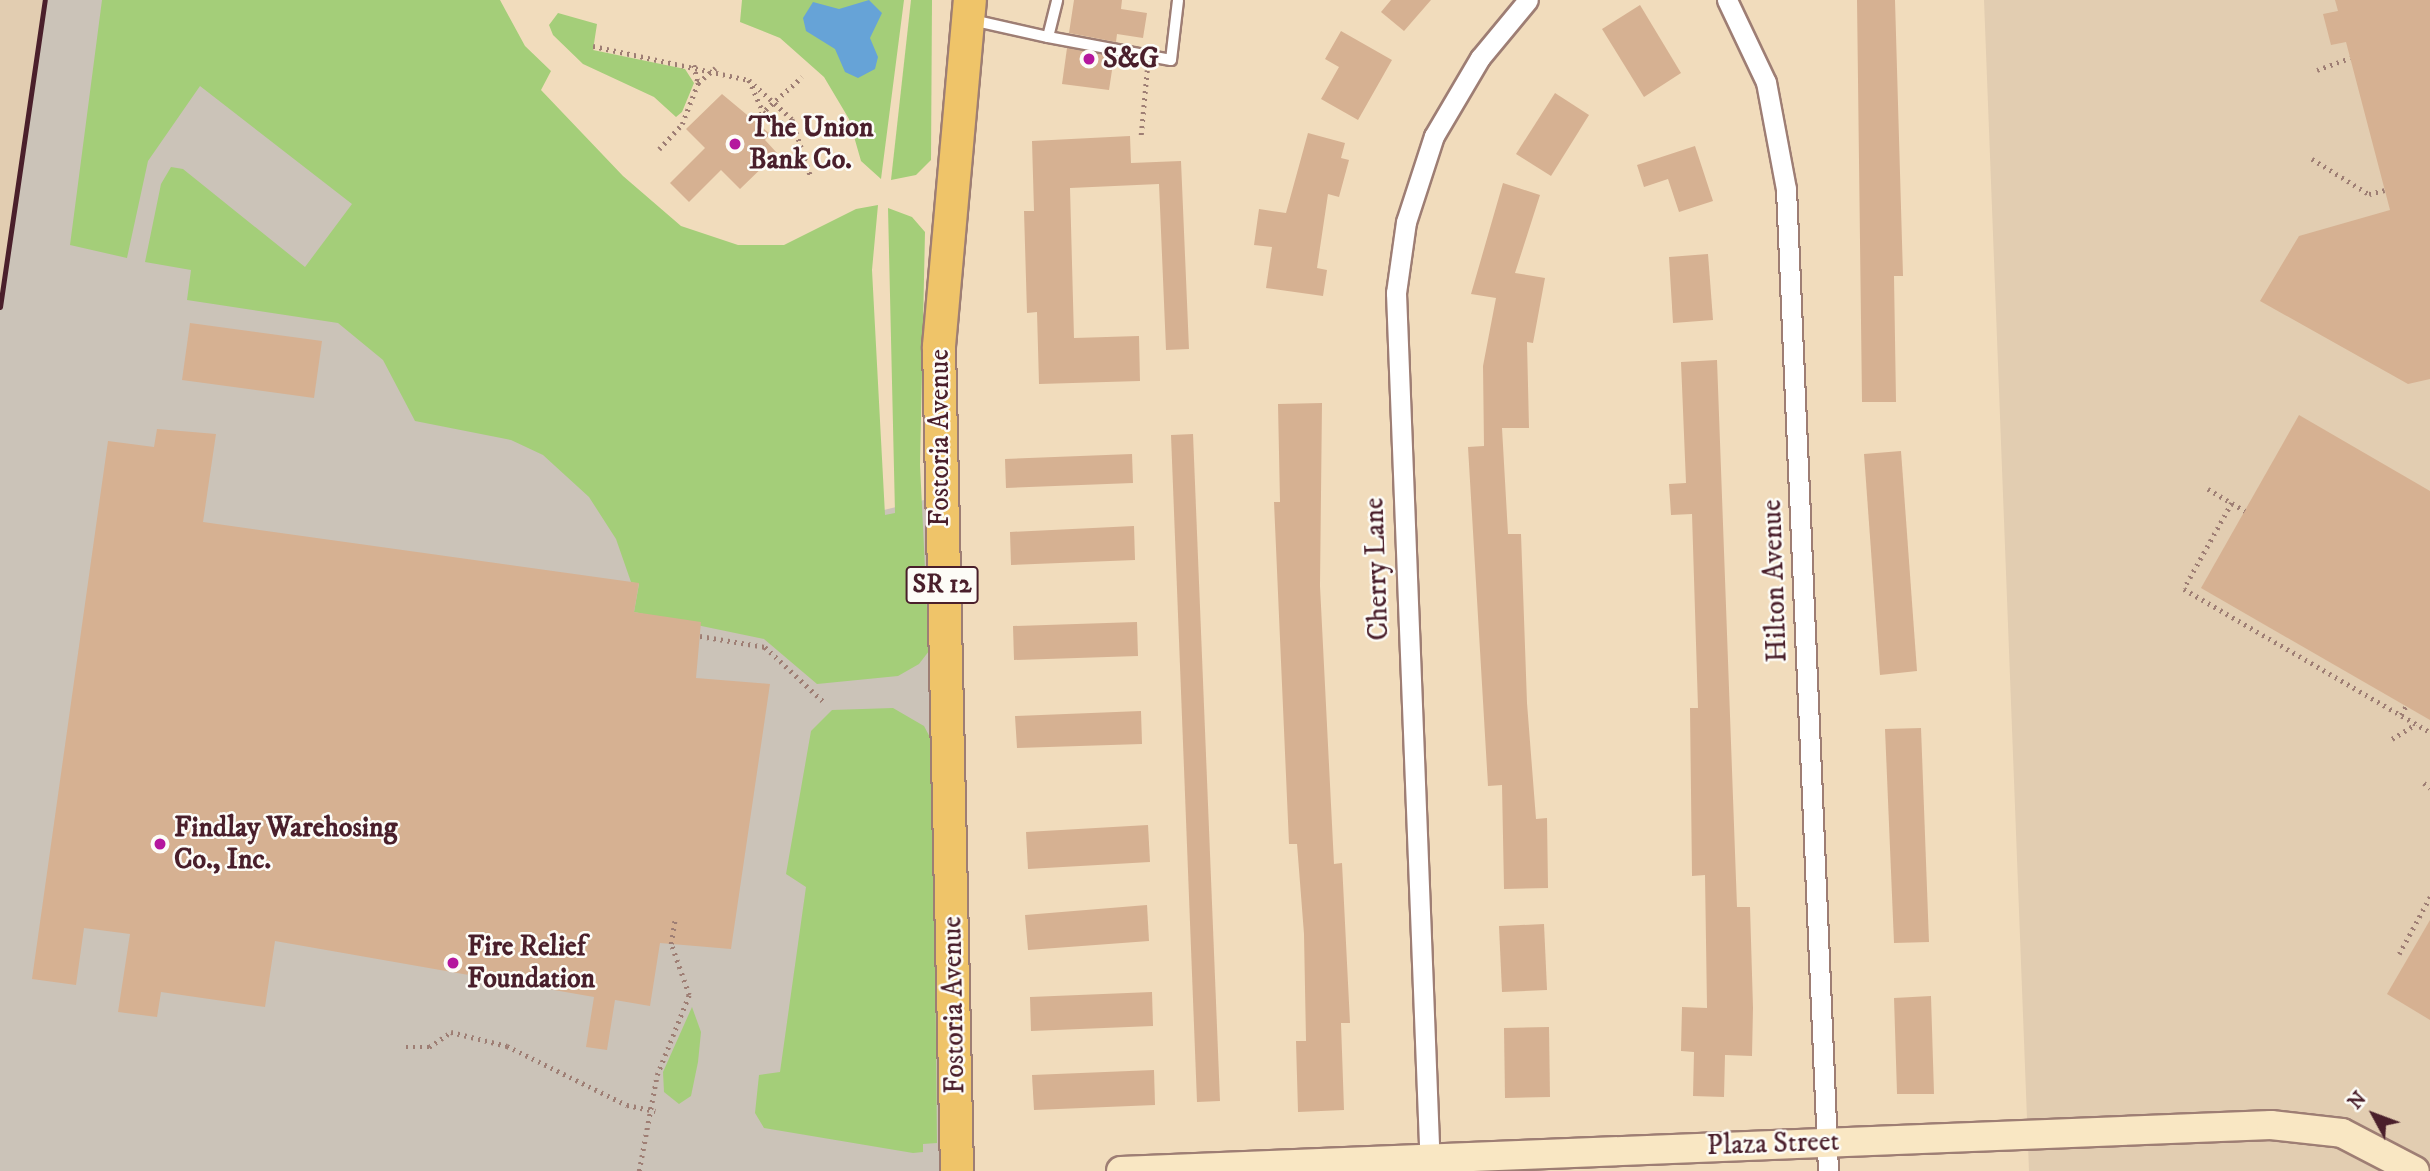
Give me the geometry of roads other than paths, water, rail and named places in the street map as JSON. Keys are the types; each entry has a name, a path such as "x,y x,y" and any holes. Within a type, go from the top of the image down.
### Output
{"main road":[{"name":"Fostoria Avenue","path":"957,1171 939,346 969,9"}],"street":[{"name":"Cherry Lane","path":"1430,1165 1396,293 1406,222 1434,136 1480,58 1528,0"},
{"name":"Hilton Avenue","path":"1727,0 1766,82 1786,189 1828,1171"},
{"name":"Plaza Street","path":"1121,1171 1430,1165 1826,1142 2271,1125 2342,1133 2408,1169"}],"lane":[{"path":"1048,37 1057,0"},
{"path":"969,9 1048,37 1171,60 1178,0"}],"water":[{"path":"869,0 882,13 870,38 878,57 875,69 858,78 845,72 835,49 806,31 803,18 813,2 839,9"}],"railway":[{"path":"0,307 45,0"}],"place":[{"name":"S&G","path":"1089,59"},
{"name":"The Union Bank Co.","path":"735,144"},
{"name":"Findlay Warehosing Co., Inc.","path":"160,844"},
{"name":"Fire Relief Foundation","path":"453,963"}]}
